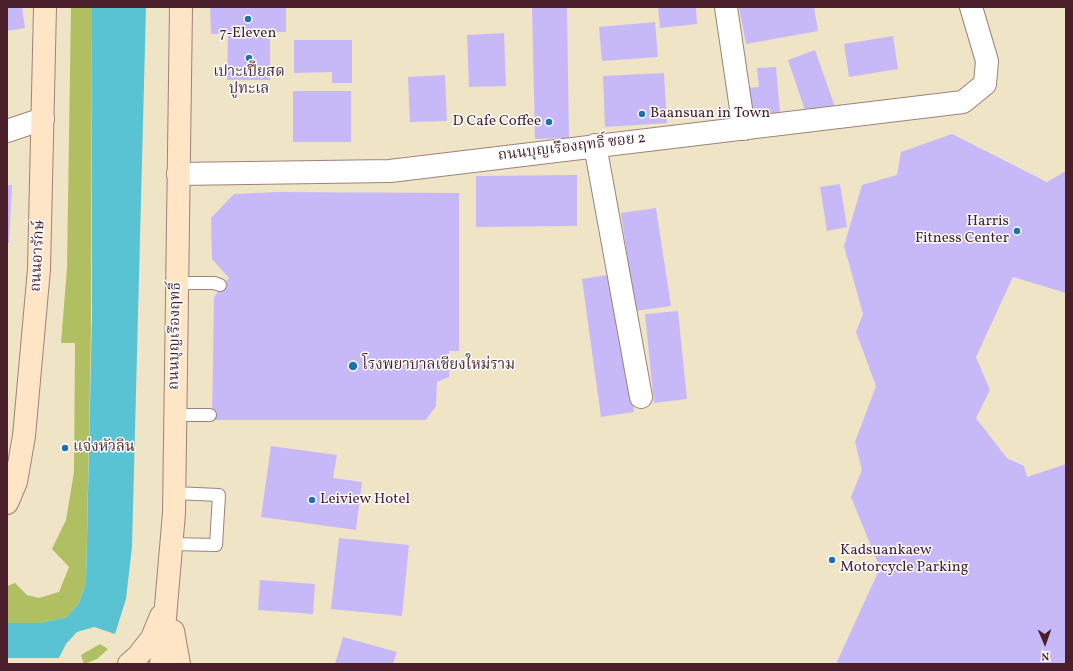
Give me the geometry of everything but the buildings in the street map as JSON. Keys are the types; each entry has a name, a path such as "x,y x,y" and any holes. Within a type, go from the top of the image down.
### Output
{"main road":[{"name":"ถนนอารักษ์","path":"7,502 16,482 24,436 39,269 45,7"},
{"name":"ถนนบุญเรืองฤทธิ์","path":"161,664 172,544 174,493 181,7"},
{"path":"129,664 138,656 152,638 168,596"},
{"path":"168,596 179,664"}],"street":[{"path":"726,7 744,129"},
{"name":"ถนนบุญเรืองฤทธิ์ ซอย 2","path":"178,174 390,171 595,145 744,129 963,102 984,84 987,61 971,7"},
{"path":"7,131 43,119"},
{"path":"595,145 642,397"}],"lane":[{"path":"177,283 214,283 220,285"},
{"path":"175,415 210,415"},
{"path":"172,544 216,545 219,495 174,493"}],"green space":[{"path":"71,7 92,7 91,332 86,583 79,603 67,617 40,623 7,623 7,586 15,583 27,595 39,598 59,592 69,567 52,549 66,520 74,472 75,343 61,343 67,268"},
{"path":"100,644 108,649 97,659 84,664 81,655"}],"water":[{"path":"92,7 146,7 132,547 126,599 115,634 94,627 77,632 66,644 59,658 7,658 7,623 40,623 67,617 79,603 86,583 92,316"}],"place":[{"name":"7-Eleven","path":"248,19"},
{"name":"เปาะเปี๊ยสด ปูทะเล","path":"249,58"},
{"name":"Baansuan in Town","path":"642,114"},
{"name":"D Cafe Coffee","path":"549,122"},
{"name":"Harris Fitness Center","path":"1017,231"},
{"name":"โรงพยาบาลเชียงใหม่ราม","path":"353,366"},
{"name":"แจ่งหัวลิน","path":"65,448"},
{"name":"Leiview Hotel","path":"312,500"},
{"name":"Kadsuankaew Motorcycle Parking","path":"832,560"}]}
